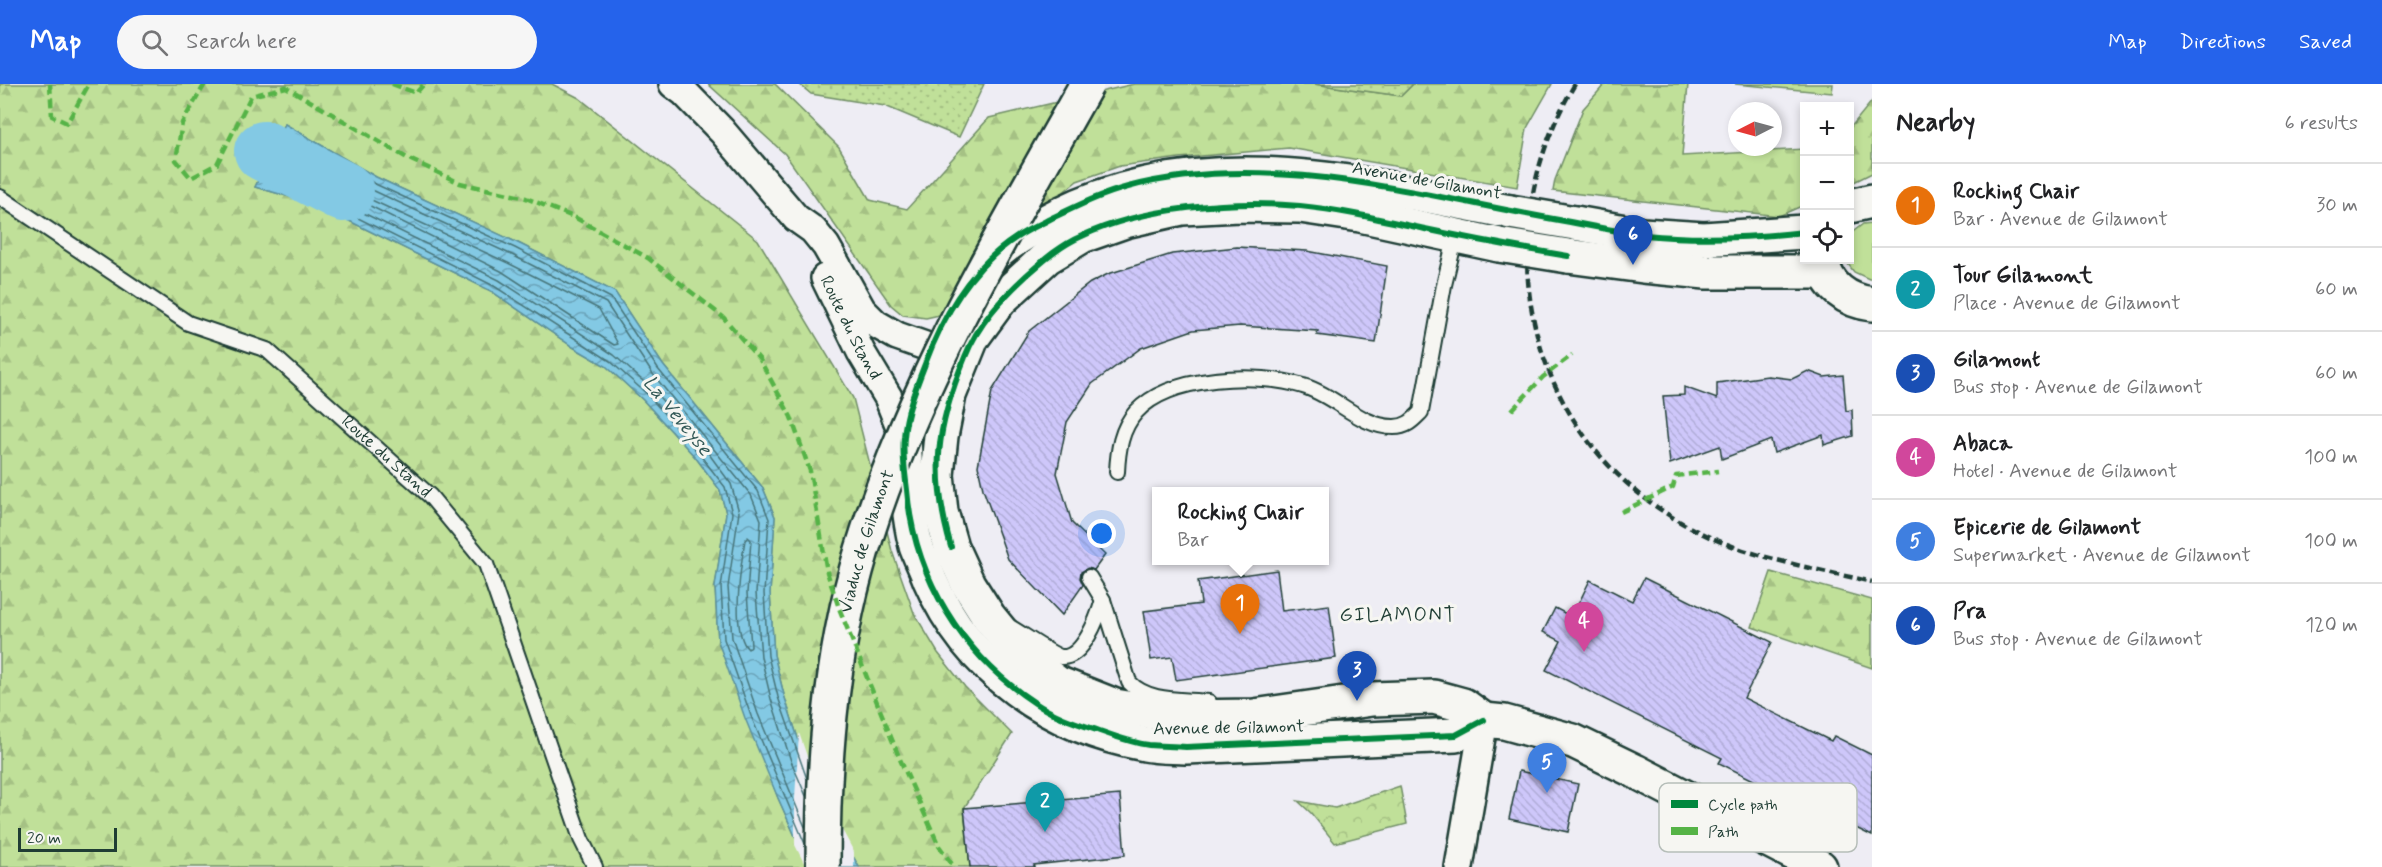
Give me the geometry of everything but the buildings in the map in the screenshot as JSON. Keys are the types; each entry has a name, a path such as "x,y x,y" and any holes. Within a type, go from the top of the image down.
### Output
{"street":[{"name":"Route du Stand","path":"673,84 684,92 722,131 796,218 813,230 826,246 862,310 876,324 897,336 931,348"},
{"name":"Viaduc de Gilamont","path":"823,867 824,780 831,697 842,631 867,534 894,455 979,275 1087,84"},
{"name":"Avenue de Gilamont","path":"1484,720 1456,735 1186,747 1146,745 1071,722 1037,705 1000,676 969,646 950,619 917,548 909,511 904,437 914,393 931,348 948,313 968,283 994,255 1017,236 1068,210 1127,187 1185,177 1230,173 1302,176 1366,184 1642,235 1704,239 1800,232"},
{"path":"1854,205 1872,201"},
{"name":"Avenue de Gilamont","path":"1659,783 1573,741 1504,722 1484,720 1463,705 1434,697 1372,699 1254,716 1182,717 1115,706 1057,683 1020,655 989,617 968,584 951,547 941,512 937,475 941,436 950,395 972,338 1000,300 1047,257 1082,236 1125,221 1182,208 1300,206 1360,214 1499,245 1643,266 1706,272 1824,266"},
{"name":"Route du Stand","path":"796,218 861,352 888,397 904,437"},
{"path":"1824,266 1830,281 1844,295 1853,300 1872,304"},
{"path":"1459,867 1484,720"},
{"name":"Avenue de Gilamont","path":"1791,852 1820,867"}],"lane":[{"name":"Route du Stand","path":"0,197 188,324 267,350 430,496 486,564 581,839 595,867"},
{"path":"1117,472 1121,438 1136,412 1160,396 1192,384 1247,379 1283,382 1315,391 1367,421 1394,427 1413,421 1420,411 1455,235"},
{"path":"1089,577 1103,600 1129,682 1136,690 1165,699 1223,704 1254,716"},
{"path":"989,617 1024,634 1060,657 1070,655 1080,647 1090,633 1103,600"}],"green space":[{"path":"0,84 552,84 579,98 758,240 853,398 892,551 914,613 938,653 965,687 1012,734 964,808 970,867 859,867 829,813 804,757 784,695 774,655 770,593 775,517 763,488 663,365 615,292 518,243 376,177 285,124 255,187 315,204 491,291 573,347 606,366 643,400 696,458 720,490 726,513 715,587 718,641 778,798 809,867 0,867"},
{"path":"708,84 775,84 839,147 870,200 907,209 989,118 1134,84 1314,84 1401,96 1413,84 1552,84 1527,128 1517,187 1289,148 1120,166 1077,181 1029,220 948,313 926,318 903,315 891,305 785,154"},
{"path":"799,84 984,84 959,137 885,106 811,94"},
{"path":"1314,84 1413,84 1401,96"},
{"path":"1605,84 1688,84 1682,156 1728,153 1728,156 1782,156 1782,150 1800,149 1800,207 1779,216 1553,191 1555,180 1583,109"},
{"path":"1735,84 1833,84 1832,93"},
{"path":"1872,101 1872,173 1854,182 1854,156 1854,123"},
{"path":"1872,223 1872,279 1854,272 1848,264 1854,264 1854,231 1863,224"},
{"path":"1771,572 1872,600 1872,668 1752,627"},
{"path":"1400,786 1407,824 1335,843 1311,813 1298,801 1335,808"}],"water":[{"path":"285,124 376,177 518,243 615,292 663,365 763,488 775,517 770,593 774,655 784,695 804,757 829,813 859,867 809,867 745,718 718,641 715,587 726,513 720,490 696,458 643,400 606,366 573,347 491,291 315,204 255,187"}],"pier":[{"path":"799,733 832,811 854,852 854,867 806,867 795,845"}],"waterway":[{"name":"La Veveyse","path":"264,151 344,192"}],"railway":[{"path":"1575,84 1547,143 1531,204 1527,266 1535,327 1555,385 1586,438 1628,485 1682,523 1750,552 1872,582"}],"marked path":[{"path":"50,84 52,116 67,123 89,84"},
{"path":"205,84 182,123 176,160 191,178 217,164 251,96 286,87 407,158 460,183 526,198 576,218 648,258 723,317 760,360 791,417 810,471 827,572 839,608 899,757 939,846 954,867"},
{"path":"392,84 416,93 424,84"},
{"path":"1512,410 1543,377 1572,355"},
{"path":"1621,512 1673,487 1676,476 1718,471"}],"cycle path":[{"path":"1484,720 1456,735 1186,747 1149,745 1136,743 1073,722 1042,708 1009,684 985,662 964,637 946,611 931,583 920,553 907,490 903,443 909,409 932,346 961,293 986,262 1017,237 1079,205 1128,187 1183,177 1238,173 1294,175 1350,181 1645,235 1725,238 1800,232"},
{"path":"951,547 940,496 939,451 948,406 970,345 983,323 1008,293 1053,253 1082,236 1106,226 1160,212 1218,205 1274,204 1347,213 1568,256"}],"place":[{"name":"Pra","path":"1633,265"},
{"name":"Rocking Chair","path":"1240,634"},
{"name":"Abaca","path":"1584,652"},
{"name":"Gilamont","path":"1357,701"},
{"name":"Epicerie de Gilamont","path":"1547,793"},
{"name":"Tour Gilamont","path":"1045,832"}],"district":[{"name":"GILAMONT","path":"1398,615"}]}
